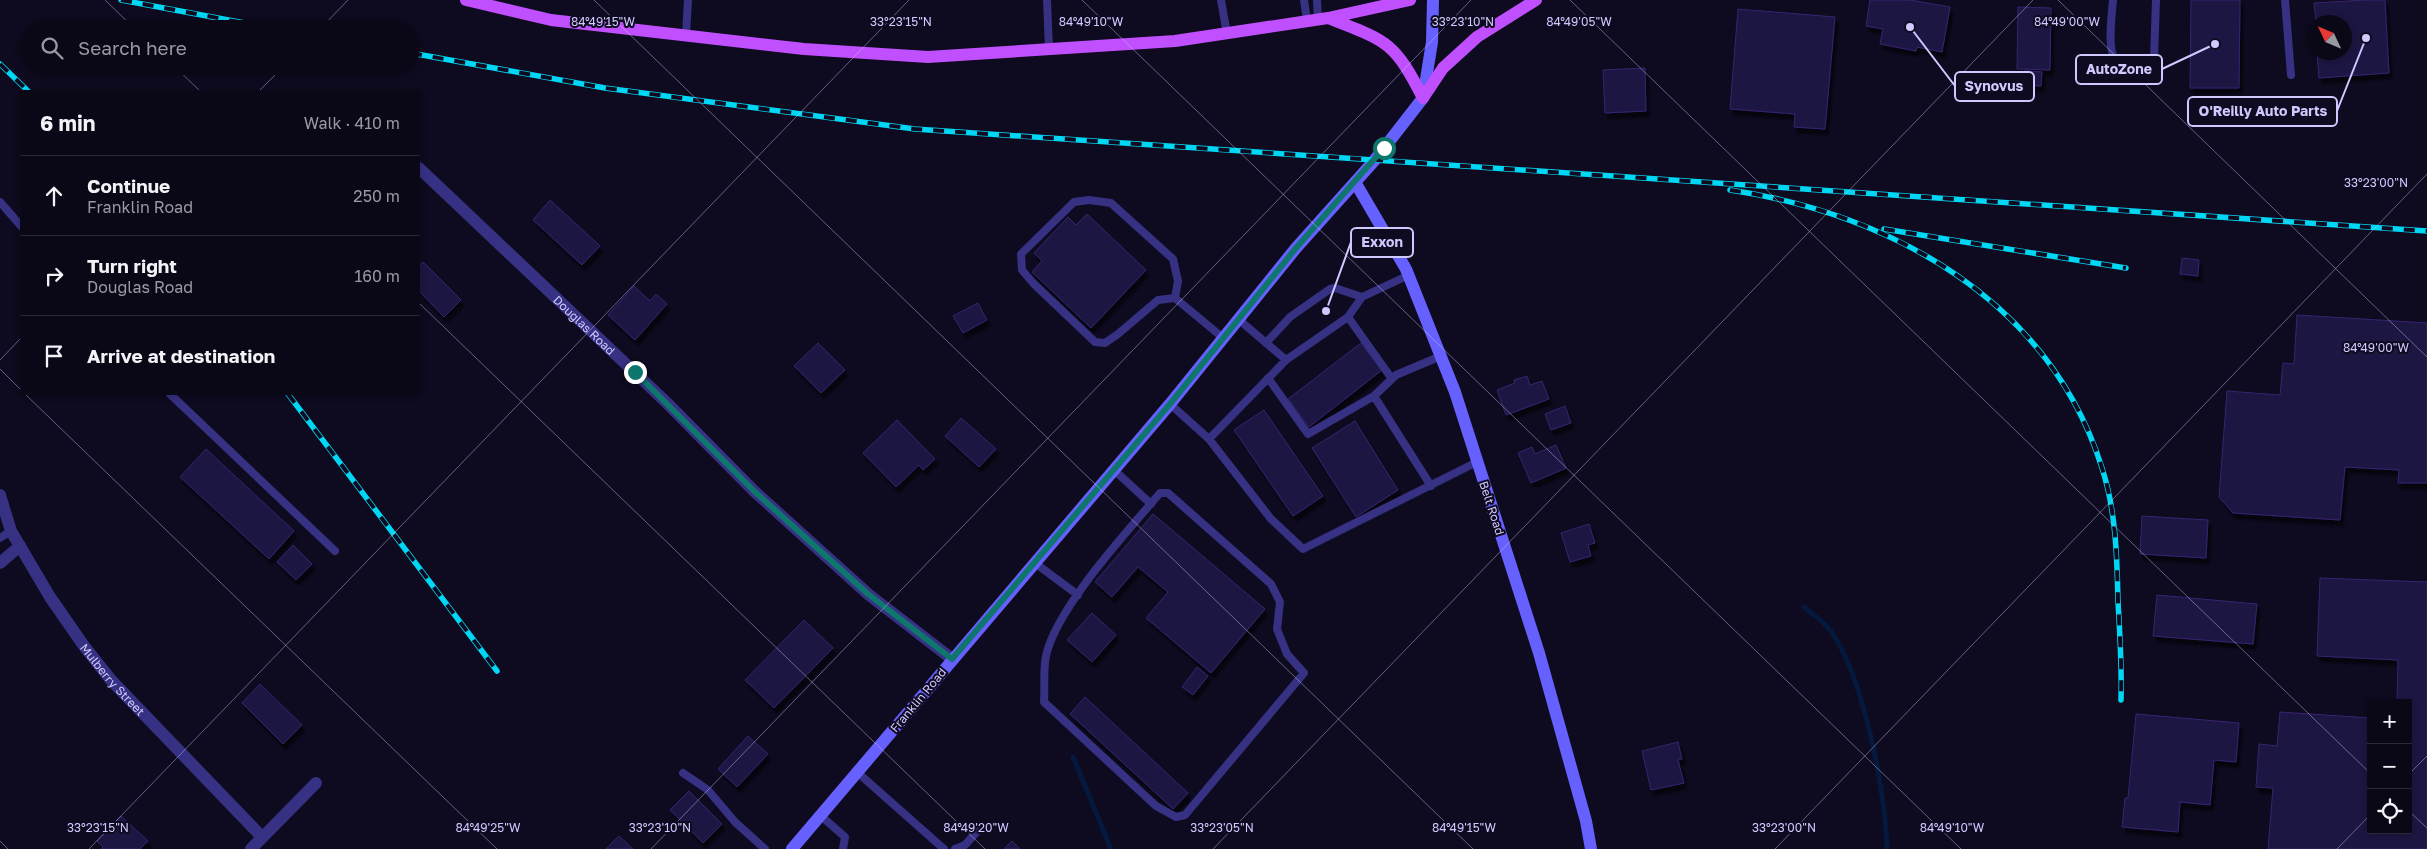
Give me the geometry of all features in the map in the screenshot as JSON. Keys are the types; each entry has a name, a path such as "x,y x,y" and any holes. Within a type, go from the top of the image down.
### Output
{"main road":[{"path":"466,0 551,20 804,49 928,57 1175,41 1318,20 1410,0"},
{"name":"Franklin Road","path":"792,849 1170,404 1237,318 1355,182 1423,98 1432,42 1433,0"},
{"path":"1318,20 1371,35 1388,45 1407,67 1423,98 1443,68 1477,37 1536,0"},
{"name":"Belt Road","path":"1355,182 1409,275 1441,356 1478,462 1539,653 1586,821 1592,849"}],"street":[{"name":"Douglas Road","path":"420,169 667,403 754,491 868,594 952,659"},
{"name":"Mulberry Street","path":"0,494 5,534 20,546 50,597 84,646 112,680 262,837"},
{"path":"0,563 20,546"},
{"path":"251,849 316,783"}],"lane":[{"path":"686,35 688,0"},
{"path":"1047,0 1049,49"},
{"path":"1221,0 1226,34"},
{"path":"1304,0 1318,20"},
{"path":"1317,0 1318,20"},
{"path":"2113,0 2111,48 2113,58 2119,63 2148,65 2154,58 2156,0"},
{"path":"2285,0 2291,76"},
{"path":"1175,298 1178,281 1173,259 1111,203 1089,200 1074,202 1021,254 1022,270 1033,283 1095,342 1105,343 1158,300 1175,298 1222,337"},
{"path":"0,202 20,225"},
{"path":"1209,439 1286,360 1348,317 1362,297 1409,275"},
{"path":"1266,343 1285,321 1330,289 1335,288 1362,297"},
{"path":"1348,317 1392,379"},
{"path":"1237,318 1286,360"},
{"path":"1268,378 1308,434 1374,396 1396,375 1441,356"},
{"path":"171,395 335,551"},
{"path":"1374,396 1431,486"},
{"path":"1170,404 1209,439 1271,519 1303,549 1478,462"},
{"path":"1114,470 1151,504"},
{"path":"1168,493 1271,584 1280,602 1277,629 1287,654 1304,673 1185,815 1176,817 1156,806 1044,702 1046,656 1054,636 1078,595 1151,504 1160,494 1168,493"},
{"path":"1035,562 1078,595"},
{"path":"857,772 944,849"},
{"path":"683,773 708,790 735,822 765,849"},
{"path":"820,815 845,837 843,849"},
{"path":"955,849 965,845 982,826"}],"building":[{"path":"1870,0 1910,0 1950,7 1942,52 1917,47 1916,51 1880,44 1883,29 1866,26"},
{"path":"2191,0 2240,0 2239,88 2190,88"},
{"path":"2385,0 2389,73 2319,78 2318,60 2352,60 2352,15 2315,15 2314,3"},
{"path":"2018,7 2051,8 2050,70 2017,69"},
{"path":"1738,9 1835,17 1825,129 1794,127 1795,114 1730,109"},
{"path":"1645,68 1646,111 1605,113 1603,70"},
{"path":"2024,71 2042,72 2041,86 2024,85"},
{"path":"550,200 600,246 582,265 533,220"},
{"path":"1087,214 1146,270 1091,328 1032,272 1042,261 1034,253 1068,217 1076,225"},
{"path":"2182,258 2199,260 2198,276 2180,274"},
{"path":"423,262 461,300 444,317 420,292 420,265"},
{"path":"634,286 650,301 656,294 667,304 635,340 608,315"},
{"path":"978,303 987,320 963,333 953,316"},
{"path":"2297,315 2427,323 2427,483 2398,483 2399,470 2345,467 2340,520 2233,513 2219,497 2227,391 2280,395 2283,363 2294,364"},
{"path":"818,343 845,370 821,393 794,366"},
{"path":"1361,343 1382,370 1309,427 1288,399"},
{"path":"1527,376 1530,385 1542,381 1549,399 1506,415 1497,390 1515,383 1514,380"},
{"path":"1565,406 1571,423 1551,430 1545,414"},
{"path":"1264,410 1323,496 1293,516 1234,430"},
{"path":"961,418 996,449 979,467 945,436"},
{"path":"897,420 935,459 923,470 919,465 896,487 863,453"},
{"path":"1355,421 1398,490 1356,517 1312,448"},
{"path":"1556,445 1566,468 1531,483 1518,453 1532,447 1535,454"},
{"path":"206,449 294,531 269,559 180,477"},
{"path":"1153,514 1265,609 1211,673 1146,618 1168,592 1138,567 1112,597 1095,582"},
{"path":"2142,516 2208,520 2206,558 2140,554"},
{"path":"1589,524 1595,543 1588,545 1591,556 1570,562 1561,533"},
{"path":"293,545 312,564 296,580 277,562"},
{"path":"2320,578 2427,582 2427,849 2268,849 2273,788 2256,787 2259,744 2277,746 2280,712 2367,718 2367,834 2412,834 2412,699 2397,699 2398,660 2317,656"},
{"path":"2157,595 2257,604 2253,644 2153,636"},
{"path":"1092,613 1116,635 1092,662 1067,640"},
{"path":"804,620 833,648 774,708 745,680"},
{"path":"1197,667 1208,676 1193,695 1182,687"},
{"path":"260,684 302,725 283,744 242,703"},
{"path":"1085,697 1188,793 1173,809 1070,714"},
{"path":"2136,714 2239,723 2236,762 2214,760 2210,805 2180,802 2178,832 2122,827 2125,798 2128,798"},
{"path":"748,736 768,754 737,787 718,769"},
{"path":"1678,742 1682,759 1678,760 1684,783 1651,790 1642,751"},
{"path":"689,791 722,824 703,843 670,810"},
{"path":"121,816 148,841 140,849 101,849 103,847 97,841"},
{"path":"619,836 633,849 606,849"},
{"path":"1012,841 1020,849 1004,849"}],"waterway":[{"path":"1804,607 1830,630 1842,650 1853,675 1877,767 1886,826 1887,849"},
{"path":"1073,757 1111,849"}],"railway":[{"path":"121,0 229,20"},
{"path":"420,55 605,88 915,129 2427,231"},
{"path":"0,64 27,90"},
{"path":"1730,190 1791,202 1850,220 1906,245 1958,276 2004,313 2045,358 2078,409 2107,484 2113,517 2116,551 2121,651 2121,700"},
{"path":"1884,229 2126,268"},
{"path":"289,395 497,671"}],"place":[{"name":"Synovus","path":"1910,27"},
{"name":"O'Reilly Auto Parts","path":"2366,38"},
{"name":"AutoZone","path":"2215,44"},
{"name":"Exxon","path":"1326,311"}],"route":[{"path":"635,372 754,491 868,594 952,659 1170,404 1222,337 1296,248 1384,148"}]}
